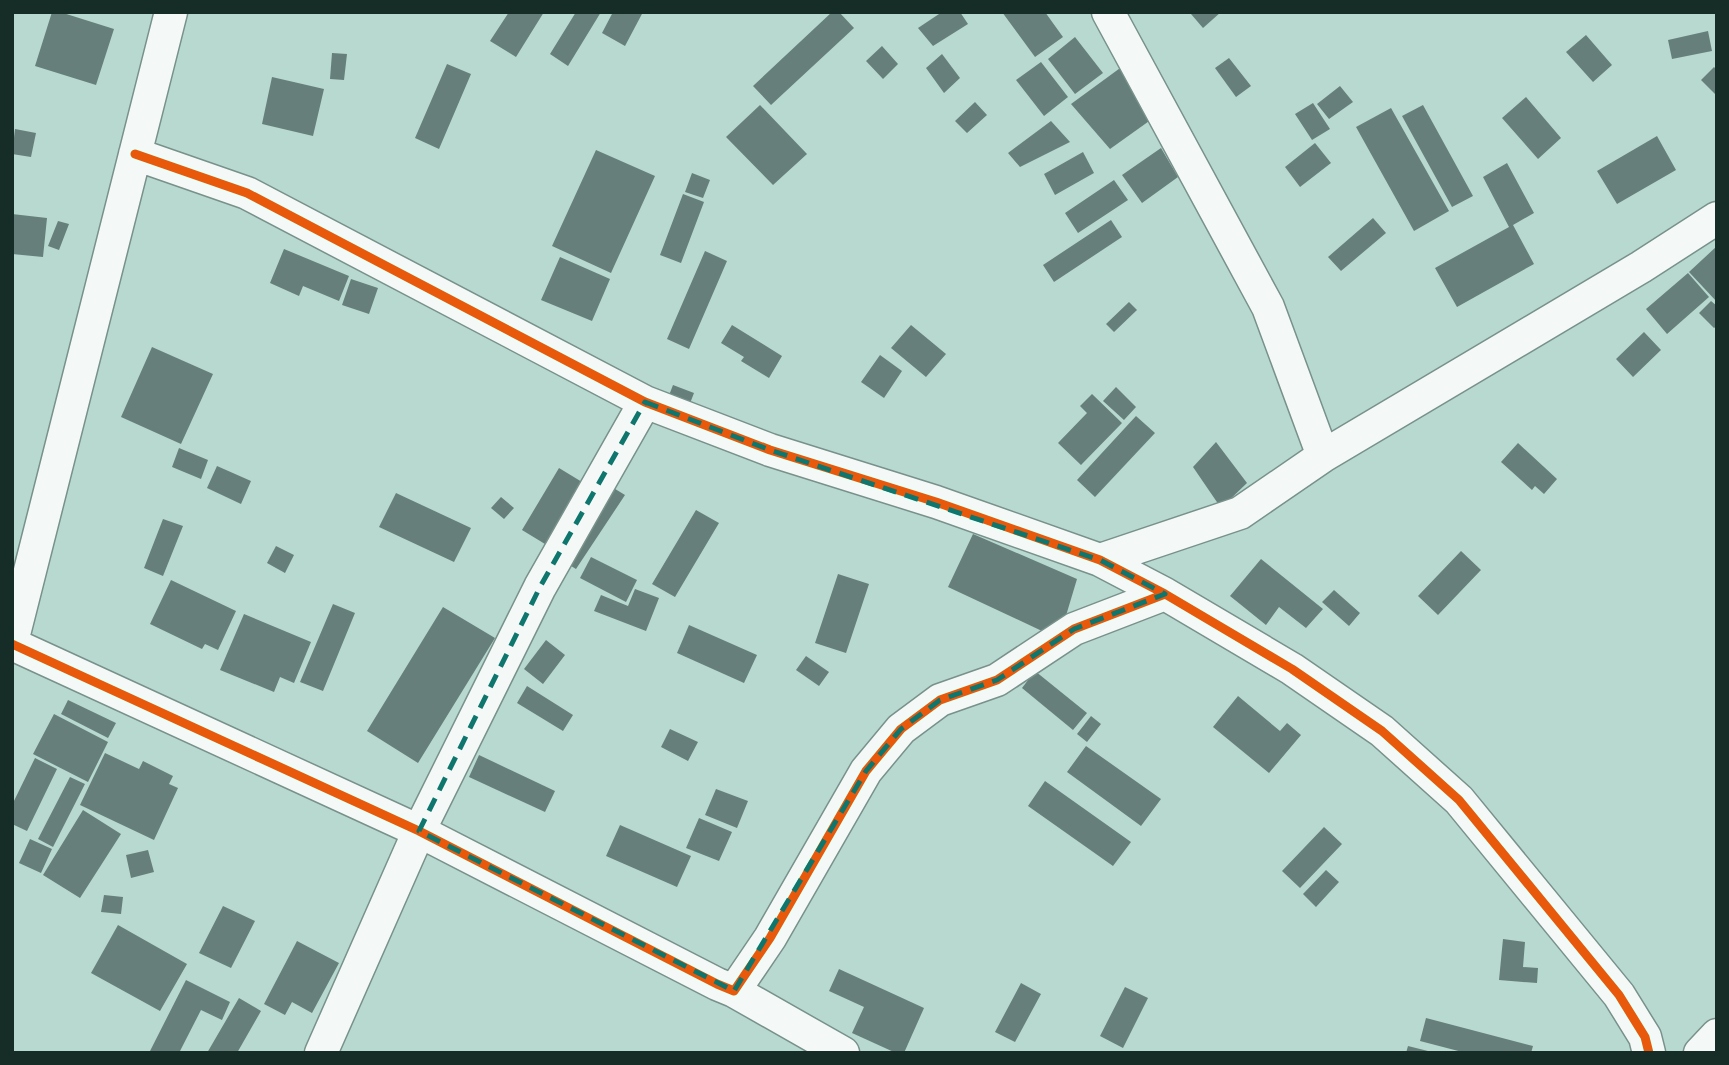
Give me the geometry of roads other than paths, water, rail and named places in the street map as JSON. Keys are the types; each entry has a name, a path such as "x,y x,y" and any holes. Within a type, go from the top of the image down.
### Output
{"street":[{"path":"171,12 12,643 419,831 734,991 843,1053"},
{"path":"1108,12 1268,307 1323,456"},
{"path":"135,155 247,193 645,401 770,450 936,502 1100,561 1165,594 1292,669 1382,732 1460,800 1619,995 1645,1037 1649,1053"},
{"path":"1100,561 1240,513 1323,456 1641,267 1717,218"},
{"path":"321,1053 419,831 540,587 645,401"},
{"path":"734,991 770,938 866,771 901,729 940,700 997,680 1074,629 1165,594"},
{"path":"1700,1053 1717,1035"}]}
